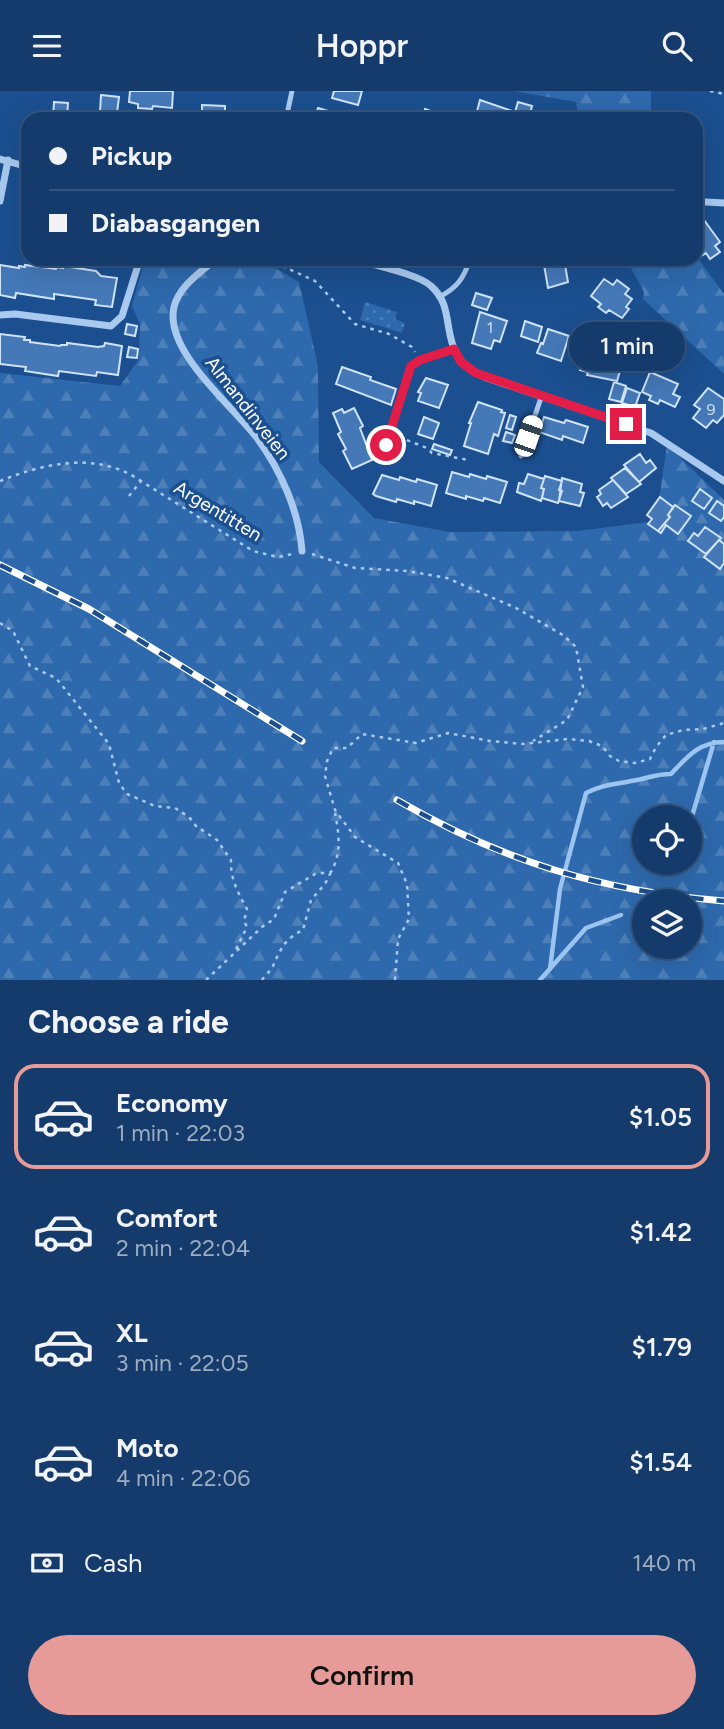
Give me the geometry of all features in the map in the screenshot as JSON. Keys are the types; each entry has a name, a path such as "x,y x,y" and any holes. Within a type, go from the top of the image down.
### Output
{"street":[{"path":"0,201 4,160 21,165"},
{"path":"706,202 724,203"},
{"path":"0,315 15,314 111,326 122,316 137,266"},
{"name":"Almandinveien","path":"209,266 180,293 174,309 174,328 185,352 203,379 233,408 280,475 300,527 302,551"},
{"path":"376,266 425,282 439,297 454,349 461,362 476,373 651,433 724,481"}],"lane":[{"path":"288,112 292,91"},
{"path":"439,297 456,286 468,266"},
{"path":"386,445 411,366 420,360 454,349"},
{"path":"521,456 542,395"}],"path":[{"path":"710,91 724,94"},
{"path":"282,266 315,281 355,324 389,334 412,347 420,360"},
{"path":"390,433 427,448 432,453 468,460"},
{"name":"Argentitten","path":"0,481 45,465 72,462 127,471 253,551 278,557 302,551"},
{"path":"129,496 141,481"},
{"path":"302,551 355,568 407,571 447,578 516,608 563,635 576,647 583,687 568,720 531,742"},
{"path":"0,623 13,631 30,666 56,678 109,744 119,783 127,794 155,806 175,808 189,817 196,827 217,840 232,860 230,873 247,909 244,921 247,927 234,953"},
{"path":"262,980 272,969 277,954 292,935 303,930 311,900 325,884 337,862 340,849 335,810 325,776 327,761 333,748 347,748 362,734 416,743 448,733 523,744 568,739 589,741 602,746 619,761 635,763 650,759 666,735 724,723"},
{"path":"335,810 355,837 398,863 407,884 409,919 398,939 395,980"},
{"path":"206,980 274,919 285,892 315,874 331,872"}],"green space":[{"path":"514,91 651,91 651,112 578,112 576,102"},
{"path":"703,265 724,294 724,374 643,299 644,292 630,266"},
{"path":"143,266 272,266 299,282 318,366 319,462 374,518 450,532 577,531 656,521 667,445 724,500 724,980 0,980 0,373 120,386 139,359 140,324 132,306"},
{"path":"365,302 397,312 395,319 405,323 402,333 360,320"}],"building":[{"path":"130,91 173,91 172,108 138,108 138,104 129,102"},
{"path":"334,91 362,91 358,105 332,98"},
{"path":"101,95 119,97 117,112 100,112"},
{"path":"480,100 515,112 477,112"},
{"path":"54,102 68,103 67,112 53,112"},
{"path":"518,102 532,106 531,112 515,112"},
{"path":"202,105 225,106 225,112 202,112"},
{"path":"703,219 720,242 715,246 720,252 710,259 706,253 703,255"},
{"path":"0,265 56,269 63,266 96,271 101,276 117,278 112,307 95,305 96,300 54,294 54,299 16,293 15,298 0,295"},
{"path":"544,266 565,266 568,282 548,288"},
{"path":"604,279 613,285 617,280 629,289 625,294 632,299 622,318 609,310 606,313 598,307 601,304 591,296"},
{"path":"476,293 492,298 487,310 472,305"},
{"path":"480,312 507,321 500,342 494,340 491,349 472,343"},
{"path":"525,321 542,327 538,342 521,336"},
{"path":"642,321 663,328 657,345 636,338"},
{"path":"127,324 137,326 135,336 125,334"},
{"path":"548,329 569,336 561,361 537,353"},
{"path":"0,334 60,346 67,343 98,347 104,346 105,343 122,346 118,375 97,372 96,376 59,371 58,376 25,371 26,367 0,364"},
{"path":"589,342 610,348 607,356 623,361 617,381 587,375 588,372 580,370"},
{"path":"129,347 138,349 137,358 127,357"},
{"path":"342,367 396,389 391,405 336,384"},
{"path":"650,372 678,384 673,394 680,397 675,407 660,400 658,404 649,400 651,396 642,392"},
{"path":"426,378 448,385 439,408 418,401 421,393 418,392"},
{"path":"614,382 626,386 621,402 609,399"},
{"path":"627,388 640,393 635,407 622,403"},
{"path":"708,388 724,399 724,415 717,423 713,420 706,428 693,418 700,409 694,405"},
{"path":"478,402 505,413 498,436 494,434 488,454 464,446 469,423"},
{"path":"354,408 363,426 360,428 372,460 352,469 343,451 346,449 338,434 341,432 333,413 342,409 344,413"},
{"path":"510,415 516,417 512,430 506,428"},
{"path":"424,417 439,423 433,439 418,434"},
{"path":"544,417 588,427 583,443 563,436 562,440 539,432"},
{"path":"506,432 515,435 512,443 503,441"},
{"path":"434,444 452,450 450,455 432,449"},
{"path":"640,454 646,463 650,460 656,468 639,482 624,465"},
{"path":"625,468 641,484 626,494 611,478"},
{"path":"452,472 486,479 487,476 507,482 500,503 484,498 483,501 466,496 466,499 446,493"},
{"path":"528,474 544,479 541,501 517,492 519,483 524,484"},
{"path":"382,475 416,482 417,479 437,485 431,506 397,499 396,502 376,496 373,494"},
{"path":"545,476 562,481 558,503 542,498 544,489 541,488"},
{"path":"562,478 582,484 580,492 584,493 580,506 559,501"},
{"path":"613,480 628,497 611,508 607,503 603,506 597,497 601,494 599,490"},
{"path":"700,489 712,498 704,509 692,501"},
{"path":"660,497 673,507 668,515 670,517 658,531 648,524 652,519 647,515"},
{"path":"717,501 724,506 724,517 721,521 709,513"},
{"path":"675,505 691,516 678,534 666,525 661,533 658,531 670,517 668,515"},
{"path":"705,527 721,538 706,554 688,541 694,533 698,536"},
{"path":"719,540 724,544 724,563 720,569 704,557"}],"waterway":[{"path":"695,805 714,742"},
{"path":"550,969 560,889 586,793 608,785 671,774 700,748 724,742"},
{"path":"540,980 586,928 621,915"}],"railway":[{"path":"0,565 89,609 302,741"},
{"path":"397,800 476,841 554,870 636,890 724,901"}],"route":[{"path":"386,445 411,366 420,360 454,349 467,369 487,378 626,424"}]}
